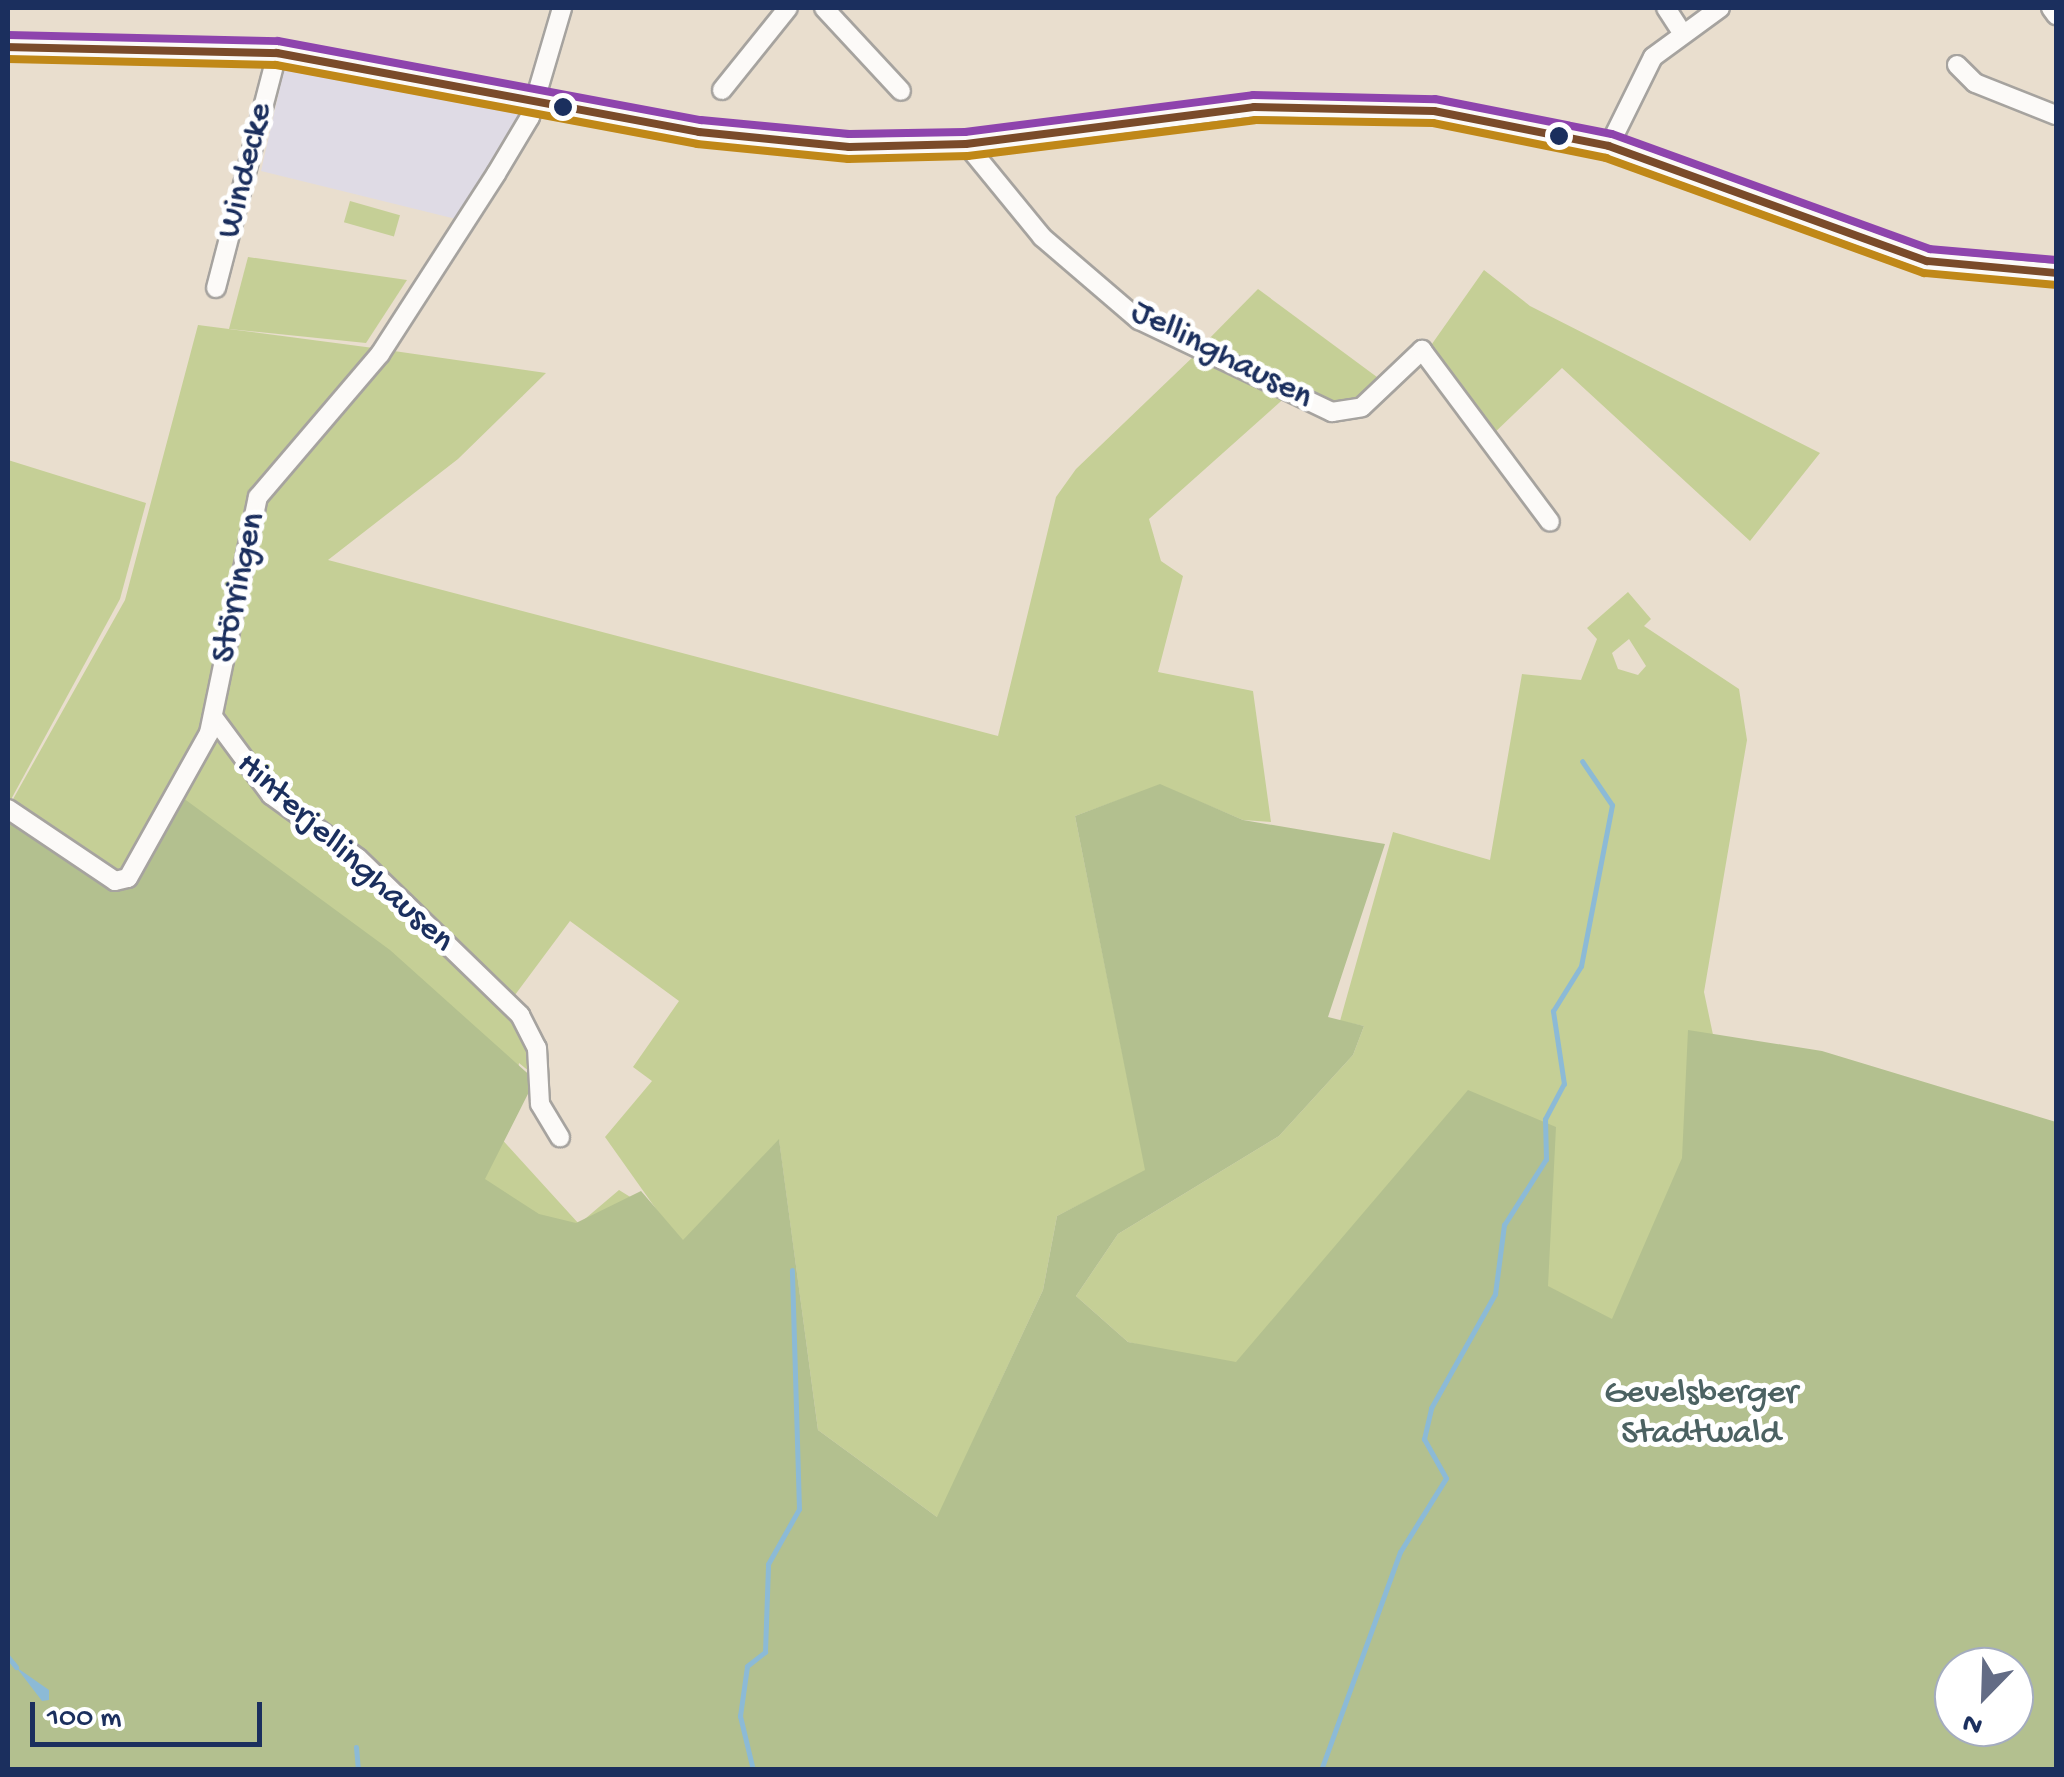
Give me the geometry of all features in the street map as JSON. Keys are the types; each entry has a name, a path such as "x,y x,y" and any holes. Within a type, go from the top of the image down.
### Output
{"street":[{"name":"Störringen","path":"8,809 114,880 128,878 214,718 258,497 380,354 535,101 562,8"},
{"path":"722,90 788,8"},
{"path":"824,8 901,90"},
{"path":"1666,8 1681,31"},
{"path":"1609,146 1631,89 1681,31 1720,8"},
{"path":"2052,8 2056,16"},
{"path":"8,48 277,54 768,142 966,144 1196,112 1331,105 1447,113 1609,146 1927,261 2056,273"},
{"name":"Windecke","path":"216,288 277,54"},
{"path":"1957,66 1975,84 2056,115"},
{"name":"Jellinghausen","path":"966,144 1042,237 1139,320 1332,412 1362,408 1422,350 1550,522"},
{"name":"Hinterjellinghausen","path":"214,718 271,795 358,858 520,1015 538,1048 540,1104 560,1137"}],"shaded area":[{"path":"285,65 523,108 460,220 261,171"}],"green space":[{"path":"350,201 400,215 394,236 344,222"},
{"path":"248,257 407,280 366,343 229,329"},
{"path":"1484,270 1530,306 1820,453 1750,541 1562,368 1491,436 1427,351"},
{"path":"1258,289 1381,380 1359,406 1343,409 1201,347"},
{"name":"Gevelsberger Stadtwald","path":"198,325 381,349 255,496 212,718 175,795 183,799 214,726 272,801 352,857 517,1018 536,1077 519,1063 513,1106 478,1113 579,1224 619,1190 661,1216 605,1137 652,1081 633,1067 679,1001 570,921 509,1003 359,855 243,762 219,720 260,498 387,350 546,373 458,459 328,560 998,736 1056,497 1076,469 1196,354 1289,394 1149,519 1161,561 1183,576 1158,672 1253,691 1271,822 1243,820 1160,785 1075,816 1146,1171 1057,1216 1043,1290 983,1419 1055,1274 1063,1296 1138,1355 1222,1365 1128,1342 1076,1296 1118,1234 1279,1136 1353,1055 1364,1026 1340,1021 1393,832 1490,860 1522,674 1581,680 1597,639 1587,628 1628,592 1651,619 1644,626 1739,689 1747,740 1704,992 1716,1049 2056,1127 2056,1769 8,1769 8,817 54,841 8,808 125,600","holes":["1629,639 1646,666 1638,675 1618,669 1612,653","779,1140 818,1430 937,1517 929,1533 841,1477 822,1487 816,1505 800,1499 801,1379 763,1167 732,1227 704,1243 690,1234"]},
{"path":"8,460 146,503 120,599 8,805"},
{"name":"Gevelsberger Stadtwald","path":"1160,784 1243,820 1385,844 1328,1017 1364,1026 1353,1055 1279,1136 1118,1234 1076,1296 1128,1342 1236,1362 1468,1090 1556,1127 1548,1286 1612,1319 1682,1158 1688,1030 1822,1051 2056,1122 2056,1769 8,1769 8,810 114,882 179,795 390,950 535,1080 485,1179 539,1214 576,1223 641,1191 683,1240 779,1139 818,1430 937,1517 1043,1290 1057,1216 1145,1170 1075,816"}],"water":[{"path":"16,1667 49,1690 49,1700 42,1701"}],"waterway":[{"path":"1321,1770 1400,1552 1446,1478 1424,1439 1431,1408 1495,1294 1504,1225 1546,1159 1545,1119 1564,1084 1553,1011 1581,966 1612,805 1582,761"},
{"path":"753,1770 740,1716 747,1666 765,1652 768,1564 799,1509 792,1270"},
{"path":"8,1657 16,1667"},
{"path":"356,1747 358,1770"}],"transit line":[{"path":"8,35 278,41 701,120 849,134 965,132 1253,95 1435,99 1612,134 1930,249 2056,260"},
{"path":"8,47 277,53 699,132 849,147 966,144 1254,107 1434,111 1609,146 1927,261 2056,273"},
{"path":"8,59 276,65 697,144 848,159 968,156 1255,120 1433,123 1606,158 1924,273 2055,285"}]}
